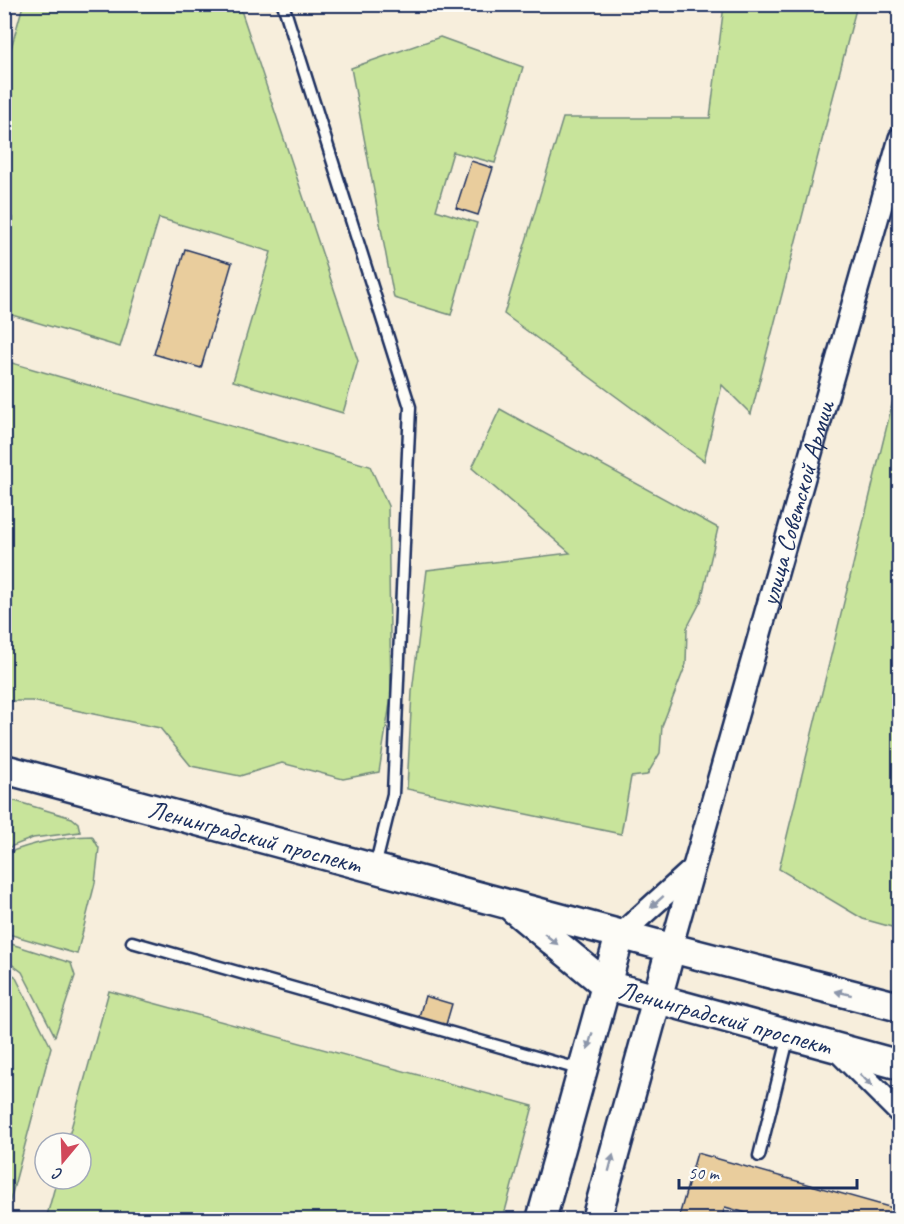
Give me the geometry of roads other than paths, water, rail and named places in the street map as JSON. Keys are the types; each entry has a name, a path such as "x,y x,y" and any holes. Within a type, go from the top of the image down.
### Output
{"main road":[{"name":"Ленинградский проспект","path":"4,768 620,935 900,1007"},
{"name":"Ленинградский проспект","path":"505,902 606,985 900,1065"},
{"path":"541,1220 620,935"},
{"name":"улица Советской Армии","path":"596,1220 671,948"}],"street":[{"name":"улица Советской Армии","path":"671,948 900,138"},
{"path":"620,935 693,868"},
{"path":"833,1047 900,1113"}],"lane":[{"path":"283,4 410,407 393,794 375,867"},
{"path":"132,942 582,1070"},
{"path":"759,1156 789,1035"}]}
